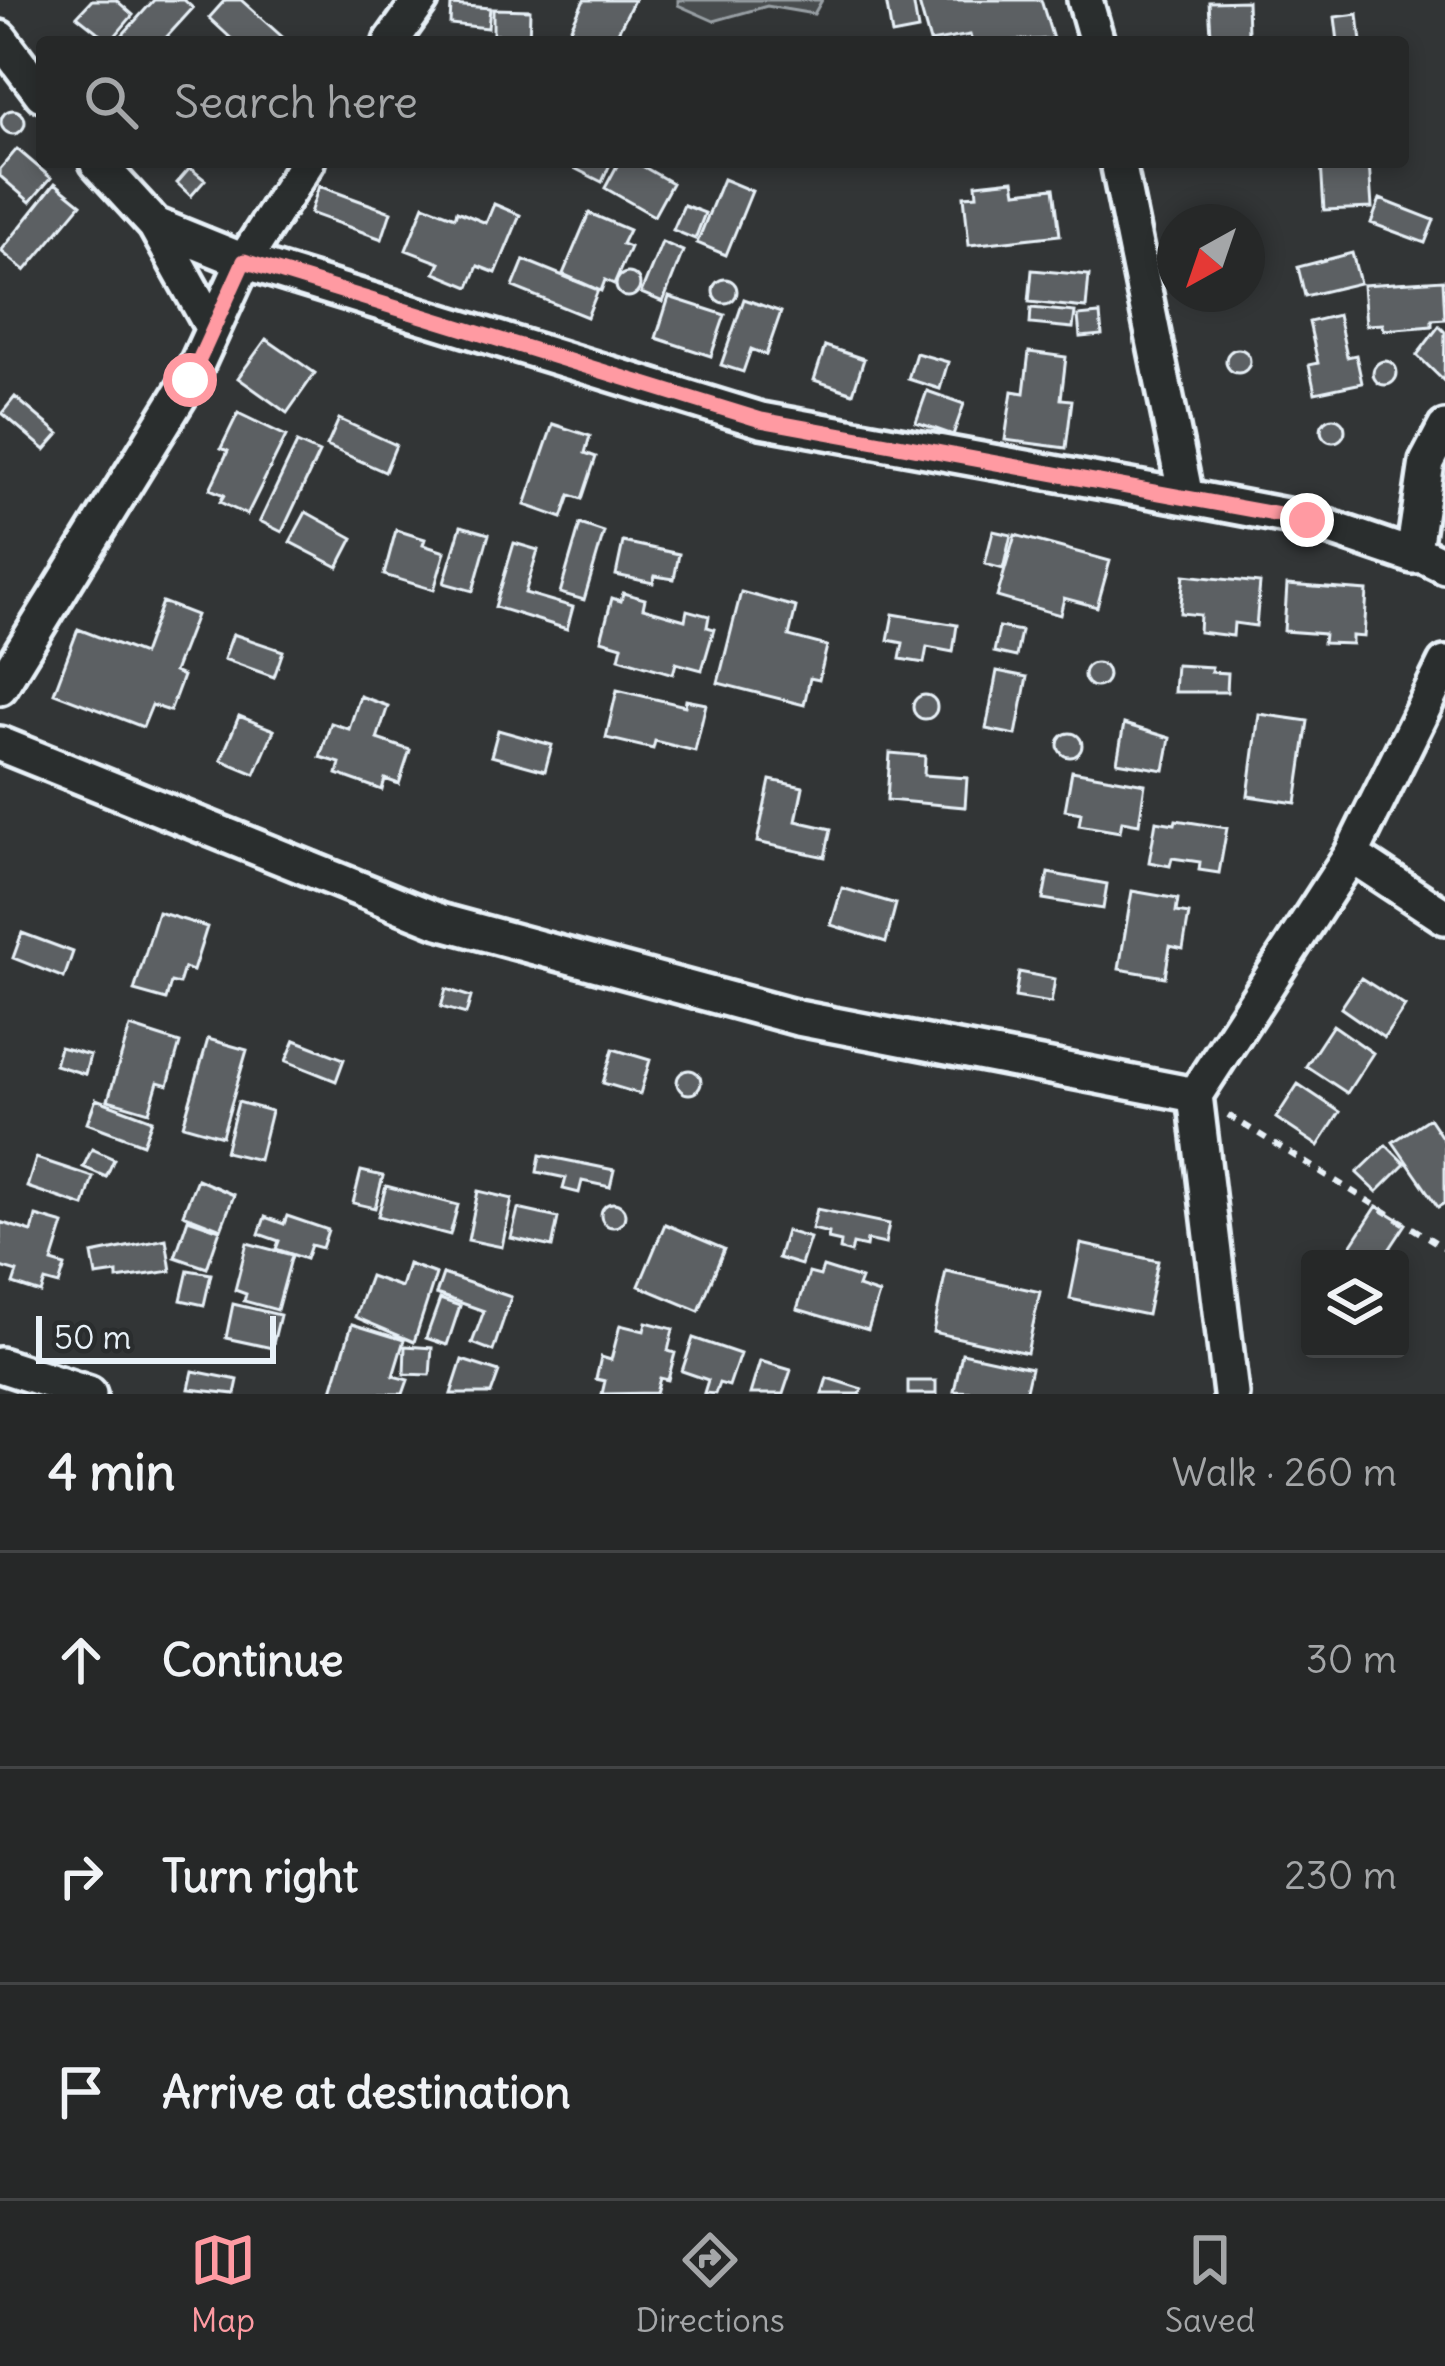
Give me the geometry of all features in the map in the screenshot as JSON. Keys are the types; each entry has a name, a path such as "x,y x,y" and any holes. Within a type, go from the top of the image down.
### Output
{"street":[{"path":"395,36 421,0"},
{"path":"1085,0 1094,36"},
{"path":"0,38 36,86"},
{"path":"103,168 155,225 212,326"},
{"path":"0,687 190,380 244,261 303,168"},
{"path":"1119,168 1186,497"},
{"path":"155,225 244,261 761,420 1307,520 1429,561 1427,462 1445,428"},
{"path":"1232,1394 1196,1095 1351,855 1445,664"},
{"path":"0,745 439,921 798,1018 1196,1095"},
{"path":"1351,855 1445,917"},
{"path":"0,1365 89,1394"}],"path":[{"path":"1196,1095 1445,1248"}],"shaded area":[{"path":"678,0 822,0 814,14 767,6 714,21 678,5"}],"building":[{"path":"92,0 116,0 133,15 115,36 102,36 77,16"},
{"path":"154,0 184,0 193,8 167,36 121,36"},
{"path":"225,0 241,0 281,36 228,36 209,18"},
{"path":"584,0 634,0 616,36 585,36 570,29"},
{"path":"886,0 913,0 918,30 892,35"},
{"path":"918,0 1041,0 1052,36 970,35 928,36"},
{"path":"1247,1 1248,34 1211,35 1209,2"},
{"path":"451,5 490,8 488,28 450,24"},
{"path":"493,9 530,10 529,36 493,35"},
{"path":"1358,14 1360,36 1337,36 1335,17"},
{"path":"13,110 22,113 22,131 13,134 4,131 1,122 4,113"},
{"path":"17,149 51,178 30,202 0,176 0,169"},
{"path":"190,168 205,180 191,196 177,183"},
{"path":"574,168 608,168 602,182"},
{"path":"616,168 646,168 672,183 654,216 605,188"},
{"path":"1321,168 1369,168 1372,208 1324,210"},
{"path":"723,179 752,191 726,255 697,243"},
{"path":"1014,180 1016,192 1054,188 1060,235 969,245 964,196 977,195 976,184"},
{"path":"55,183 81,204 25,271 1,251"},
{"path":"319,186 391,212 382,239 310,213"},
{"path":"1380,199 1434,220 1425,243 1371,223"},
{"path":"494,204 520,215 496,273 478,266 469,287 435,273 440,263 406,250 424,205 486,223"},
{"path":"684,205 705,213 695,239 673,230"},
{"path":"589,213 629,230 622,244 630,247 614,284 605,280 601,291 563,274"},
{"path":"662,242 683,251 663,302 641,293"},
{"path":"1352,253 1360,283 1305,296 1298,267"},
{"path":"524,260 598,290 587,317 513,287"},
{"path":"1032,270 1089,275 1086,308 1029,302"},
{"path":"628,273 637,276 637,294 628,297 619,294 616,285 619,276"},
{"path":"725,279 734,282 734,300 725,303 716,300 713,291 716,282"},
{"path":"1443,280 1445,319 1432,320 1432,326 1384,330 1383,324 1366,325 1363,285"},
{"path":"669,297 725,315 711,356 656,338"},
{"path":"744,299 781,312 766,355 751,349 743,372 721,365"},
{"path":"1031,308 1075,312 1073,328 1030,324"},
{"path":"1100,314 1102,335 1080,337 1078,316"},
{"path":"1338,315 1347,357 1356,355 1362,383 1315,393 1309,365 1318,363 1309,322"},
{"path":"1439,326 1445,332 1444,381 1417,355"},
{"path":"266,339 315,373 287,413 238,378"},
{"path":"825,346 864,359 853,393 814,380"},
{"path":"1238,349 1247,352 1247,370 1238,373 1229,370 1226,361 1229,352"},
{"path":"1029,352 1066,357 1061,399 1072,400 1066,448 1005,440 1012,391 1024,393"},
{"path":"916,353 948,362 940,389 908,379"},
{"path":"1385,361 1394,364 1394,382 1385,385 1376,382 1373,373 1376,364"},
{"path":"927,391 964,404 953,435 916,422"},
{"path":"15,397 59,434 45,450 2,413"},
{"path":"238,413 286,436 247,515 220,502 224,495 210,489 228,451 221,448"},
{"path":"1333,418 1342,421 1342,439 1333,442 1324,439 1321,430 1324,421"},
{"path":"339,419 396,445 385,472 327,446"},
{"path":"553,424 590,436 585,453 596,457 582,499 570,495 562,518 525,505"},
{"path":"297,443 319,453 282,532 260,521"},
{"path":"306,512 353,538 338,567 290,542"},
{"path":"580,524 604,532 584,600 560,593"},
{"path":"461,526 489,534 473,591 444,583"},
{"path":"396,530 425,539 423,545 445,552 434,590 384,575"},
{"path":"993,531 1011,535 1003,569 985,564"},
{"path":"1015,535 1110,561 1097,607 1064,598 1060,615 997,597"},
{"path":"623,542 679,554 674,579 655,576 653,583 616,575"},
{"path":"514,543 538,550 525,593 573,607 567,629 495,607"},
{"path":"1184,575 1260,583 1256,626 1234,623 1233,636 1199,632 1200,615 1180,613"},
{"path":"1287,585 1367,591 1364,637 1352,636 1352,644 1323,643 1324,634 1284,631"},
{"path":"741,592 796,607 789,636 827,646 819,680 810,678 804,705 718,683"},
{"path":"623,593 645,599 643,608 685,620 687,610 709,616 707,627 714,629 702,670 676,663 673,674 619,658 622,646 601,640 612,598 621,601"},
{"path":"162,602 196,615 174,672 183,676 170,711 152,705 143,727 54,693 78,629 143,654"},
{"path":"893,614 957,625 953,652 927,647 924,663 900,659 903,643 888,640"},
{"path":"999,627 1021,631 1016,657 994,652"},
{"path":"233,634 283,651 274,677 224,659"},
{"path":"1096,663 1105,666 1105,684 1096,687 1087,684 1084,675 1087,666"},
{"path":"1176,665 1228,673 1227,692 1174,692"},
{"path":"997,671 1027,677 1016,735 986,729"},
{"path":"617,690 685,706 686,700 706,704 695,751 655,741 653,749 606,738"},
{"path":"925,695 934,698 934,716 925,719 916,716 913,707 916,698"},
{"path":"360,696 388,706 377,739 410,750 399,784 385,779 382,790 337,774 340,763 320,757 331,723 349,729"},
{"path":"1259,714 1308,721 1296,803 1248,796"},
{"path":"239,716 274,730 255,774 221,760"},
{"path":"1124,724 1170,738 1164,770 1117,762"},
{"path":"498,730 552,745 545,771 491,756"},
{"path":"1070,733 1079,736 1079,754 1070,757 1061,754 1058,745 1061,736"},
{"path":"890,753 925,756 924,775 967,778 965,807 887,800"},
{"path":"1072,771 1145,784 1139,824 1122,821 1120,832 1079,825 1081,813 1065,810"},
{"path":"770,780 803,787 796,821 831,829 825,857 757,842"},
{"path":"1176,820 1227,828 1219,873 1199,870 1200,862 1172,858 1170,866 1149,862 1156,821 1175,824"},
{"path":"1048,873 1107,884 1103,909 1043,899"},
{"path":"842,888 896,904 886,942 831,925"},
{"path":"1132,891 1178,899 1176,912 1189,914 1183,949 1170,946 1165,977 1119,969"},
{"path":"158,912 207,927 193,971 184,968 179,984 171,982 166,1000 134,991"},
{"path":"22,933 73,952 64,978 13,958"},
{"path":"1019,972 1055,979 1051,1003 1015,997"},
{"path":"1361,978 1405,1006 1384,1038 1341,1008"},
{"path":"446,989 471,997 466,1014 441,1007"},
{"path":"1333,1025 1373,1053 1347,1093 1306,1066"},
{"path":"130,1027 180,1043 168,1085 158,1082 149,1112 108,1100"},
{"path":"208,1039 247,1050 222,1136 183,1125"},
{"path":"295,1040 344,1059 336,1081 286,1061"},
{"path":"60,1047 90,1055 85,1074 55,1065"},
{"path":"613,1049 650,1060 640,1094 603,1083"},
{"path":"689,1070 698,1073 698,1091 689,1094 680,1091 677,1082 680,1073"},
{"path":"1298,1084 1340,1112 1318,1146 1276,1118"},
{"path":"96,1099 152,1120 143,1144 87,1123"},
{"path":"238,1102 271,1111 259,1160 225,1152"},
{"path":"1429,1118 1445,1142 1445,1203 1438,1207 1393,1142"},
{"path":"1386,1145 1405,1164 1377,1192 1357,1173"},
{"path":"92,1149 114,1159 106,1177 83,1167"},
{"path":"540,1155 614,1170 610,1187 582,1181 579,1193 563,1189 566,1178 537,1172"},
{"path":"36,1158 93,1177 84,1206 27,1187"},
{"path":"361,1171 383,1176 375,1208 353,1203"},
{"path":"197,1179 234,1195 221,1229 183,1214"},
{"path":"386,1186 458,1205 450,1235 378,1216"},
{"path":"478,1191 512,1199 502,1247 468,1240"},
{"path":"613,1203 622,1206 622,1224 613,1227 604,1224 601,1215 604,1206"},
{"path":"1377,1206 1406,1224 1389,1250 1349,1249"},
{"path":"518,1209 558,1218 552,1247 511,1238"},
{"path":"817,1209 889,1224 885,1244 867,1240 866,1247 853,1244 851,1253 840,1250 841,1242 828,1239 829,1233 812,1229"},
{"path":"36,1216 64,1224 52,1262 65,1266 59,1285 45,1281 41,1293 13,1284 17,1272 0,1267 0,1222 32,1232"},
{"path":"287,1216 328,1230 322,1248 311,1245 306,1259 276,1249 279,1241 259,1234 265,1217 284,1224"},
{"path":"188,1219 220,1230 207,1268 175,1257"},
{"path":"665,1224 724,1249 699,1311 639,1286"},
{"path":"786,1231 810,1238 801,1265 778,1258"},
{"path":"166,1239 171,1271 117,1279 117,1273 96,1276 92,1254"},
{"path":"247,1243 292,1255 277,1310 244,1301 246,1294 235,1290"},
{"path":"1081,1244 1158,1261 1147,1315 1070,1299"},
{"path":"408,1264 436,1274 414,1342 355,1317 370,1276 401,1287"},
{"path":"823,1267 861,1279 858,1287 879,1294 868,1330 797,1309 809,1273 820,1276"},
{"path":"188,1270 211,1274 204,1305 181,1300"},
{"path":"946,1271 1040,1292 1027,1353 933,1332"},
{"path":"443,1274 511,1297 493,1351 472,1343 484,1311 436,1294"},
{"path":"440,1299 460,1306 447,1345 426,1338"},
{"path":"233,1304 280,1315 272,1348 226,1338"},
{"path":"646,1322 673,1329 668,1351 675,1353 668,1380 660,1378 656,1393 602,1394 605,1381 596,1379 601,1357 611,1360 620,1325 644,1331"},
{"path":"352,1324 404,1340 393,1376 408,1380 403,1394 331,1394"},
{"path":"693,1338 740,1354 729,1386 719,1383 715,1394 704,1393 708,1380 682,1371"},
{"path":"405,1346 432,1348 430,1375 404,1374"},
{"path":"962,1353 1031,1368 1025,1394 954,1391"},
{"path":"462,1360 499,1372 491,1394 451,1394"},
{"path":"760,1361 791,1370 783,1394 750,1394"},
{"path":"193,1371 238,1380 235,1394 189,1389"},
{"path":"827,1378 862,1389 860,1394 822,1394"},
{"path":"908,1381 936,1381 936,1394 908,1394"}],"route":[{"path":"190,380 244,261 761,420 1307,520"}]}
